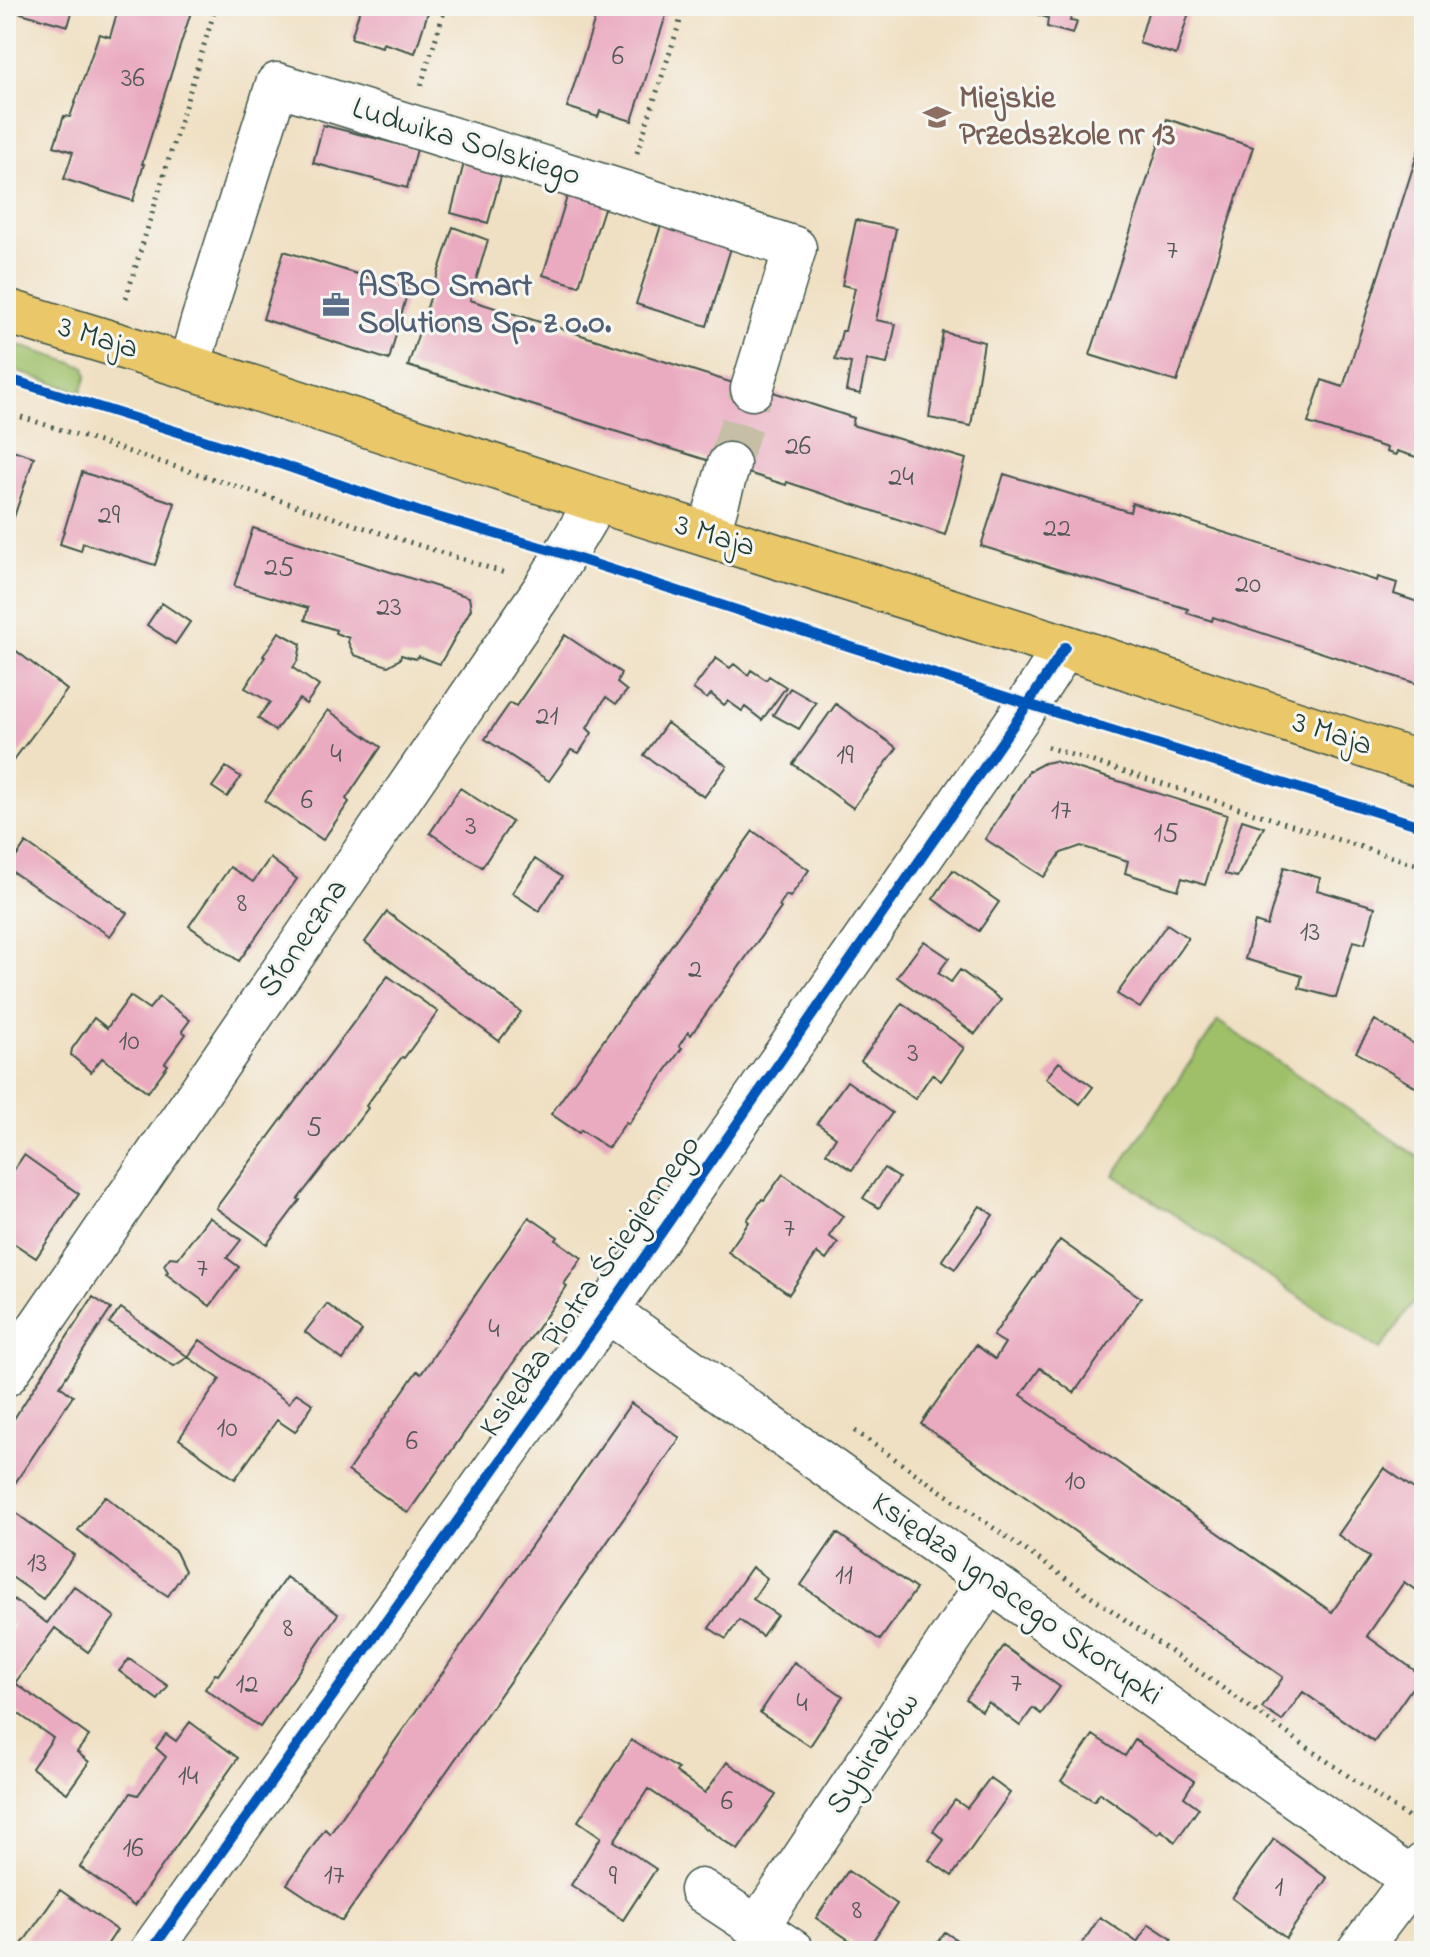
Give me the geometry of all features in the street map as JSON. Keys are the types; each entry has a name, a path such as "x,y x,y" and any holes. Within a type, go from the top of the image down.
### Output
{"main road":[{"name":"3 Maja","path":"6,311 1065,647 1424,765"}],"street":[{"name":"Ludwika Solskiego","path":"189,367 277,84 795,248 752,389"},
{"path":"708,535 729,464"},
{"name":"Słoneczna","path":"6,1375 546,586 597,500"},
{"name":"Księdza Piotra Ściegiennego","path":"151,1951 607,1311 1065,647"},
{"name":"Księdza Ignacego Skorupki","path":"607,1311 989,1581 1420,1877"},
{"name":"Sybiraków","path":"758,1926 989,1581"},
{"path":"1358,1951 1420,1877"},
{"path":"701,1890 793,1951"}],"path":[{"path":"126,298 216,6"},
{"path":"409,125 446,6"},
{"path":"624,192 685,6"},
{"path":"6,412 518,577"},
{"path":"1035,743 1424,867"},
{"path":"847,1426 1410,1819 1424,1801"}],"green space":[{"path":"14,344 85,367 87,375 81,392 7,368"},
{"path":"1218,1021 1424,1161 1424,1286 1380,1350 1114,1175"}],"building":[{"path":"6,6 74,6 68,26 6,9"},
{"path":"119,6 193,6 133,201 64,179 73,152 54,146 64,116 70,117 99,34 110,37"},
{"path":"361,6 430,6 415,53 383,43 382,47 351,38"},
{"path":"599,6 669,6 632,121 600,111 598,117 567,107"},
{"path":"1013,6 1075,6 1070,21 1077,22 1073,34 1047,27 1048,18"},
{"path":"1150,6 1191,6 1176,55 1139,43"},
{"path":"1167,119 1253,147 1177,382 1090,355"},
{"path":"323,125 417,149 407,188 313,163"},
{"path":"1423,136 1424,433 1416,457 1397,451 1396,455 1386,452 1387,448 1308,423 1322,380 1343,387"},
{"path":"464,163 502,173 488,223 451,213"},
{"path":"570,187 607,199 579,286 543,275"},
{"path":"664,216 734,238 707,326 636,304"},
{"path":"856,220 896,229 876,320 896,324 887,364 867,360 860,394 846,391 851,363 835,360 855,288 842,285"},
{"path":"453,227 488,240 470,300 752,389 767,390 854,418 852,425 966,459 945,535 787,482 786,485 408,366"},
{"name":"ASBO Smart Solutions Sp. z o.o.","path":"284,251 408,290 389,360 263,319"},
{"path":"943,332 984,342 971,426 929,418"},
{"path":"6,448 34,457 13,520 6,517"},
{"path":"82,472 175,503 155,565 83,543 81,551 60,544"},
{"path":"1004,474 1130,512 1132,503 1377,581 1378,577 1397,583 1394,594 1424,604 1424,686 981,546"},
{"path":"253,528 469,597 471,609 440,664 418,656 416,659 401,655 400,659 388,666 354,655 349,638 335,633 336,630 305,620 308,608 234,586"},
{"path":"162,603 190,622 175,644 147,625"},
{"path":"279,632 301,644 293,668 319,686 306,704 299,699 275,731 258,718 270,702 245,688"},
{"path":"565,635 621,673 617,683 627,691 616,704 606,697 587,728 592,733 579,753 571,750 549,781 485,739 510,703 516,706"},
{"path":"6,643 67,690 6,770"},
{"path":"716,658 730,668 734,664 748,675 751,670 766,680 769,676 786,687 762,720 745,707 742,711 728,701 724,705 711,694 707,699 693,689"},
{"path":"790,688 816,703 799,729 773,715"},
{"path":"836,704 897,748 853,808 793,764"},
{"path":"328,710 381,747 323,840 265,801"},
{"path":"667,723 727,766 704,797 644,755"},
{"path":"1054,761 1227,815 1205,885 1182,878 1178,890 1125,873 1128,861 1081,846 1061,853 1044,877 985,839 1029,771"},
{"path":"226,767 241,777 227,797 212,787"},
{"path":"460,788 512,822 482,867 430,833"},
{"path":"1242,820 1264,827 1237,877 1225,874"},
{"path":"753,831 809,870 790,897 786,895 779,906 781,908 691,1035 688,1032 679,1046 682,1048 608,1148 551,1114"},
{"path":"26,843 127,913 110,936 8,869"},
{"path":"270,858 297,879 239,961 189,926 230,867 253,882"},
{"path":"535,859 562,877 539,911 512,893"},
{"path":"1284,867 1320,878 1317,890 1375,907 1365,944 1353,941 1336,998 1299,988 1302,976 1245,959 1255,922 1267,926"},
{"path":"953,870 999,902 979,931 933,899"},
{"path":"387,912 521,1012 499,1041 365,942"},
{"path":"1167,924 1188,938 1140,1008 1117,994"},
{"path":"924,941 949,958 938,973 951,982 960,970 1001,1000 975,1034 897,977"},
{"path":"388,976 438,1012 267,1244 216,1208"},
{"path":"130,996 149,1009 159,997 190,1020 182,1031 186,1034 165,1063 168,1065 148,1092 102,1058 91,1072 71,1055 94,1018 107,1028"},
{"path":"902,1003 964,1048 941,1081 932,1074 915,1099 861,1061"},
{"path":"1375,1020 1424,1050 1424,1092 1356,1052"},
{"path":"1059,1062 1093,1087 1080,1104 1046,1078"},
{"path":"847,1081 892,1113 852,1170 826,1153 836,1137 817,1123"},
{"path":"24,1155 79,1194 36,1258 6,1238 6,1181"},
{"path":"884,1168 899,1178 879,1208 863,1198"},
{"path":"783,1174 843,1216 829,1236 838,1243 826,1260 817,1253 789,1294 728,1252 749,1222 747,1220"},
{"path":"980,1206 993,1215 955,1269 942,1260"},
{"path":"209,1217 241,1240 227,1258 239,1267 210,1306 166,1274 164,1265 170,1257 178,1258"},
{"path":"529,1217 582,1258 564,1284 567,1286 408,1513 348,1471 417,1371 421,1374"},
{"path":"1060,1240 1141,1298 1074,1393 1040,1368 1021,1395 1332,1612 1370,1557 1338,1535 1384,1468 1424,1496 1424,1596 1404,1582 1367,1636 1421,1675 1374,1742 1303,1692 1282,1721 1262,1708 1283,1677 921,1424 976,1345 995,1359 1005,1343 993,1336"},
{"path":"93,1297 111,1309 60,1386 73,1396 15,1483 6,1477 6,1431"},
{"path":"327,1304 362,1331 343,1360 305,1332"},
{"path":"121,1308 188,1357 174,1366 109,1323"},
{"path":"200,1340 289,1403 296,1393 313,1404 295,1432 277,1420 235,1479 179,1439 220,1379 188,1357"},
{"path":"631,1403 680,1438 342,1921 287,1884 325,1829 330,1834"},
{"path":"105,1496 176,1552 185,1571 168,1596 131,1572 78,1530"},
{"path":"13,1511 74,1555 43,1599 6,1573 6,1522"},
{"path":"837,1533 916,1589 880,1640 801,1585"},
{"path":"752,1567 767,1578 753,1599 777,1615 762,1636 739,1620 726,1639 709,1628"},
{"path":"286,1577 338,1614 260,1727 205,1689"},
{"path":"74,1586 115,1617 88,1652 55,1628 15,1683 89,1736 77,1752 89,1762 67,1793 32,1768 53,1738 6,1705 6,1636 14,1624 6,1617 6,1594 47,1623"},
{"path":"1004,1646 1060,1687 1041,1714 1033,1708 1020,1726 988,1702 982,1711 966,1699"},
{"path":"129,1659 168,1686 158,1700 119,1671"},
{"path":"794,1662 843,1696 810,1746 760,1713"},
{"path":"190,1722 238,1758 134,1906 80,1867 131,1793 138,1795 166,1757 156,1748 166,1734 176,1741"},
{"path":"1093,1735 1125,1756 1135,1740 1194,1781 1184,1797 1199,1808 1175,1842 1161,1830 1158,1834 1100,1793 1094,1801 1061,1781"},
{"path":"631,1740 678,1769 676,1772 705,1793 727,1762 776,1795 738,1850 648,1789 614,1841 656,1869 623,1920 571,1885 601,1837 578,1821"},
{"path":"990,1778 1010,1793 952,1876 929,1860 944,1840 933,1831 955,1800 967,1808"},
{"path":"1274,1839 1327,1878 1286,1938 1232,1898"},
{"path":"848,1871 897,1904 866,1951 816,1918"},
{"path":"60,1890 117,1930 103,1951 27,1951 20,1947"},
{"path":"1100,1917 1137,1942 1149,1924 1172,1939 1164,1951 1090,1951 1081,1945"},
{"path":"945,1932 973,1951 931,1951"}],"tunnel":[{"path":"729,464 752,389"}],"cycle path":[{"path":"6,378 280,464 420,512 551,550 1028,704 1424,827"},
{"path":"151,1951 607,1311 1065,647"}],"place":[{"name":"Miejskie Przedszkole nr 13","path":"937,117"},
{"name":"ASBO Smart Solutions Sp. z o.o.","path":"336,305"}]}
